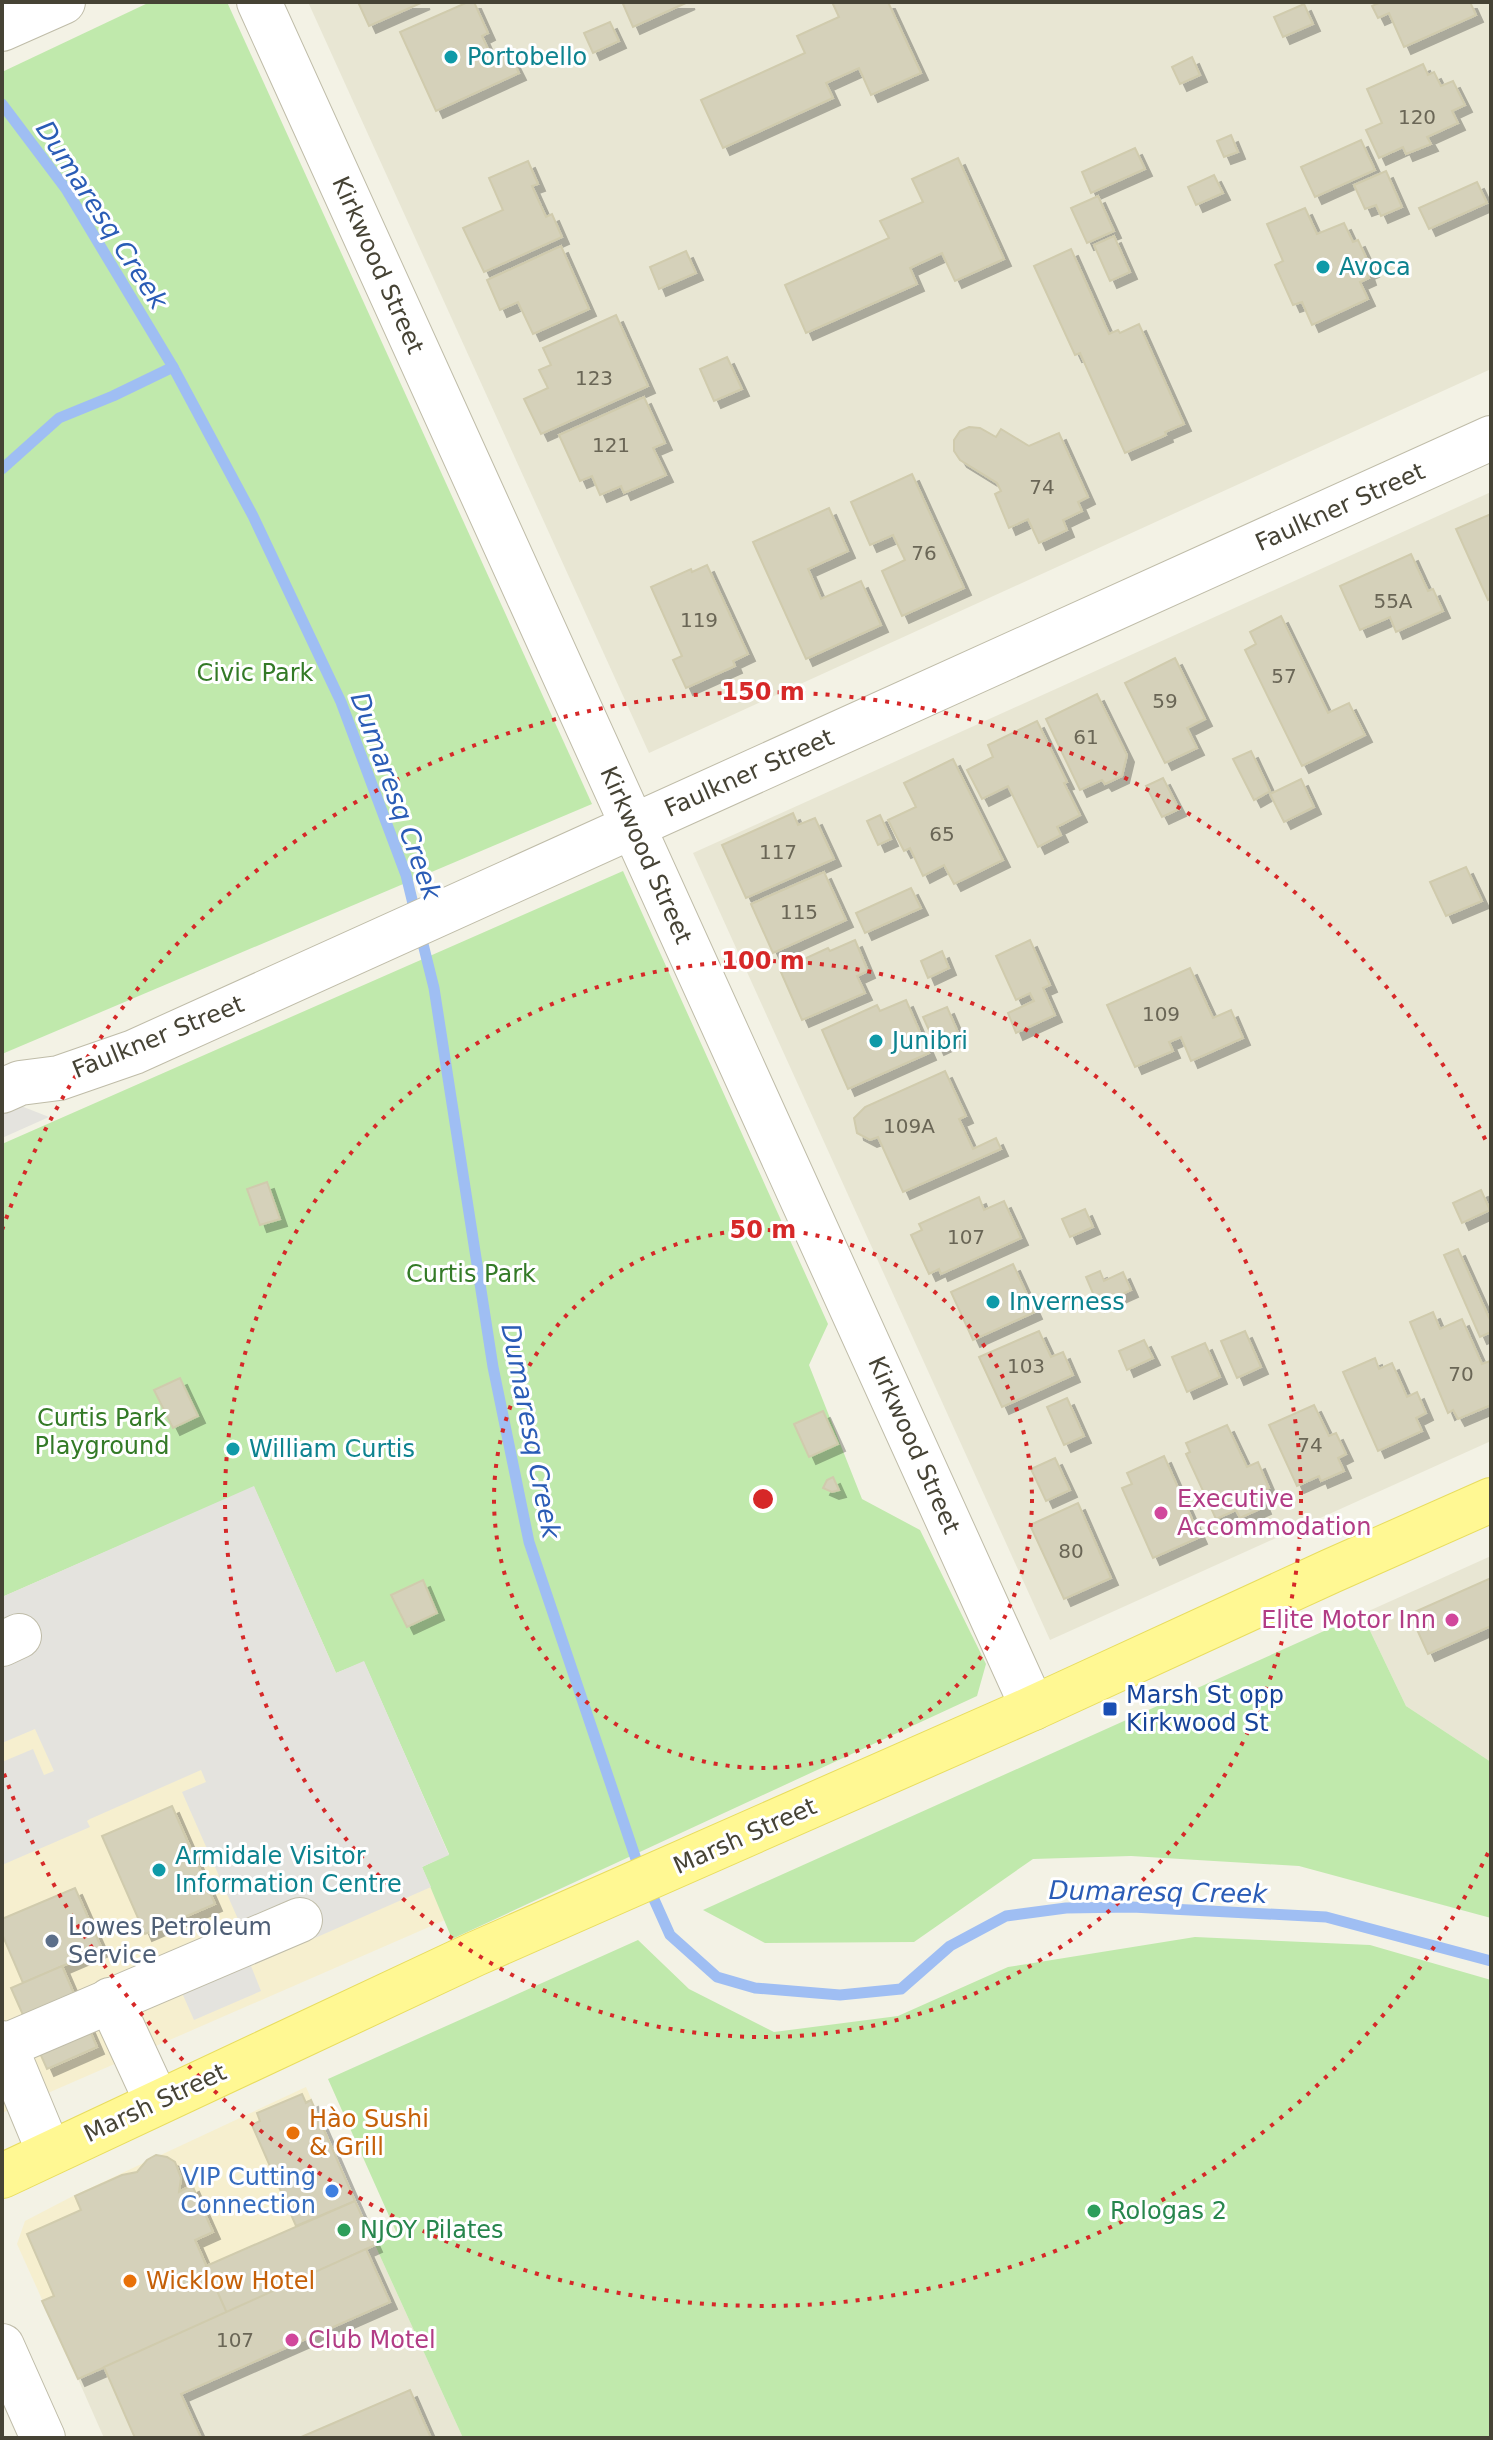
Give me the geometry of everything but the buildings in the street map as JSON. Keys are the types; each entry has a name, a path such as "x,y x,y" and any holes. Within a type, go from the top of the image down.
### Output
{"main road":[{"name":"Marsh Street","path":"2,2176 475,1954 1033,1708 1491,1500"}],"street":[{"path":"2,29 63,2"},
{"name":"Kirkwood Street","path":"259,2 1033,1708"},
{"name":"Faulkner Street","path":"2,1091 20,1083 59,1078 134,1052 1491,438"},
{"path":"49,2152 3,2045 300,1920"},
{"path":"110,2000 157,2102"},
{"path":"2,2346 43,2438"}],"shaded area":[{"path":"308,2 1491,2 1491,369 649,753"},
{"path":"1491,492 1491,1441 1050,1640 693,853"},
{"path":"16,1104 49,1117 2,1138 2,1110"},
{"path":"254,1486 445,1920 2,2113 2,1597"},
{"path":"254,1486 336,1673 364,1661 449,1855 422,1867 431,1887 251,1966 261,1991 194,2020 167,1959 241,1926 182,1792 206,1782 201,1770 90,1819 87,1821 90,1827 2,1865 2,1762 33,1749 44,1775 54,1771 35,1729 2,1743 2,1597"},
{"path":"1491,1556 1491,1762 1406,1706 1362,1614"},
{"path":"306,2087 375,2245 78,2379 17,2244 25,2221"},
{"name":"Club Motel","path":"375,2245 463,2438 104,2438 78,2379"}],"green space":[{"name":"Civic Park","path":"150,2 227,2 592,804 2,1054 2,72"},
{"name":"Curtis Park","path":"623,871 828,1324 809,1365 862,1499 920,1530 986,1664 977,1696 452,1939 422,1867 449,1854 364,1662 336,1673 254,1487 2,1597 2,1144"},
{"path":"1362,1614 1406,1706 1491,1762 1491,1918 1299,1866 1131,1856 1033,1859 914,1942 765,1943 703,1910"},
{"path":"1195,1937 1370,1945 1491,1980 1491,2438 463,2438 375,2245 398,2236 328,2079 638,1940 689,1989 774,2032 898,2016 1008,1967"}],"waterway":[{"name":"Dumaresq Creek","path":"2,104 66,189 173,367 253,516 341,702 406,875 416,916"},
{"path":"2,469 59,418 173,367"},
{"name":"Dumaresq Creek","path":"420,932 434,988 493,1367 529,1542 640,1871"},
{"name":"Dumaresq Creek","path":"648,1886 670,1935 717,1977 755,1988 840,1995 901,1989 950,1946 1006,1916 1066,1908 1132,1907 1326,1917 1491,1961"}],"place":[{"name":"Portobello","path":"451,57"},
{"name":"Avoca","path":"1323,267"},
{"name":"Junibri","path":"876,1041"},
{"name":"Inverness","path":"993,1302"},
{"name":"William Curtis","path":"233,1449"},
{"name":"Executive Accommodation","path":"1161,1513"},
{"name":"Elite Motor Inn","path":"1452,1620"},
{"name":"Marsh St opp Kirkwood St","path":"1110,1709"},
{"name":"Armidale Visitor Information Centre","path":"159,1870"},
{"name":"Lowes Petroleum Service","path":"52,1941"},
{"name":"Hào Sushi & Grill","path":"293,2133"},
{"name":"VIP Cutting Connection","path":"332,2191"},
{"name":"Rologas 2","path":"1094,2211"},
{"name":"NJOY Pilates","path":"344,2230"},
{"name":"Wicklow Hotel","path":"130,2281"},
{"name":"Club Motel","path":"292,2340"}],"park label":[{"name":"Curtis Park Playground","path":"102,1432"}]}
